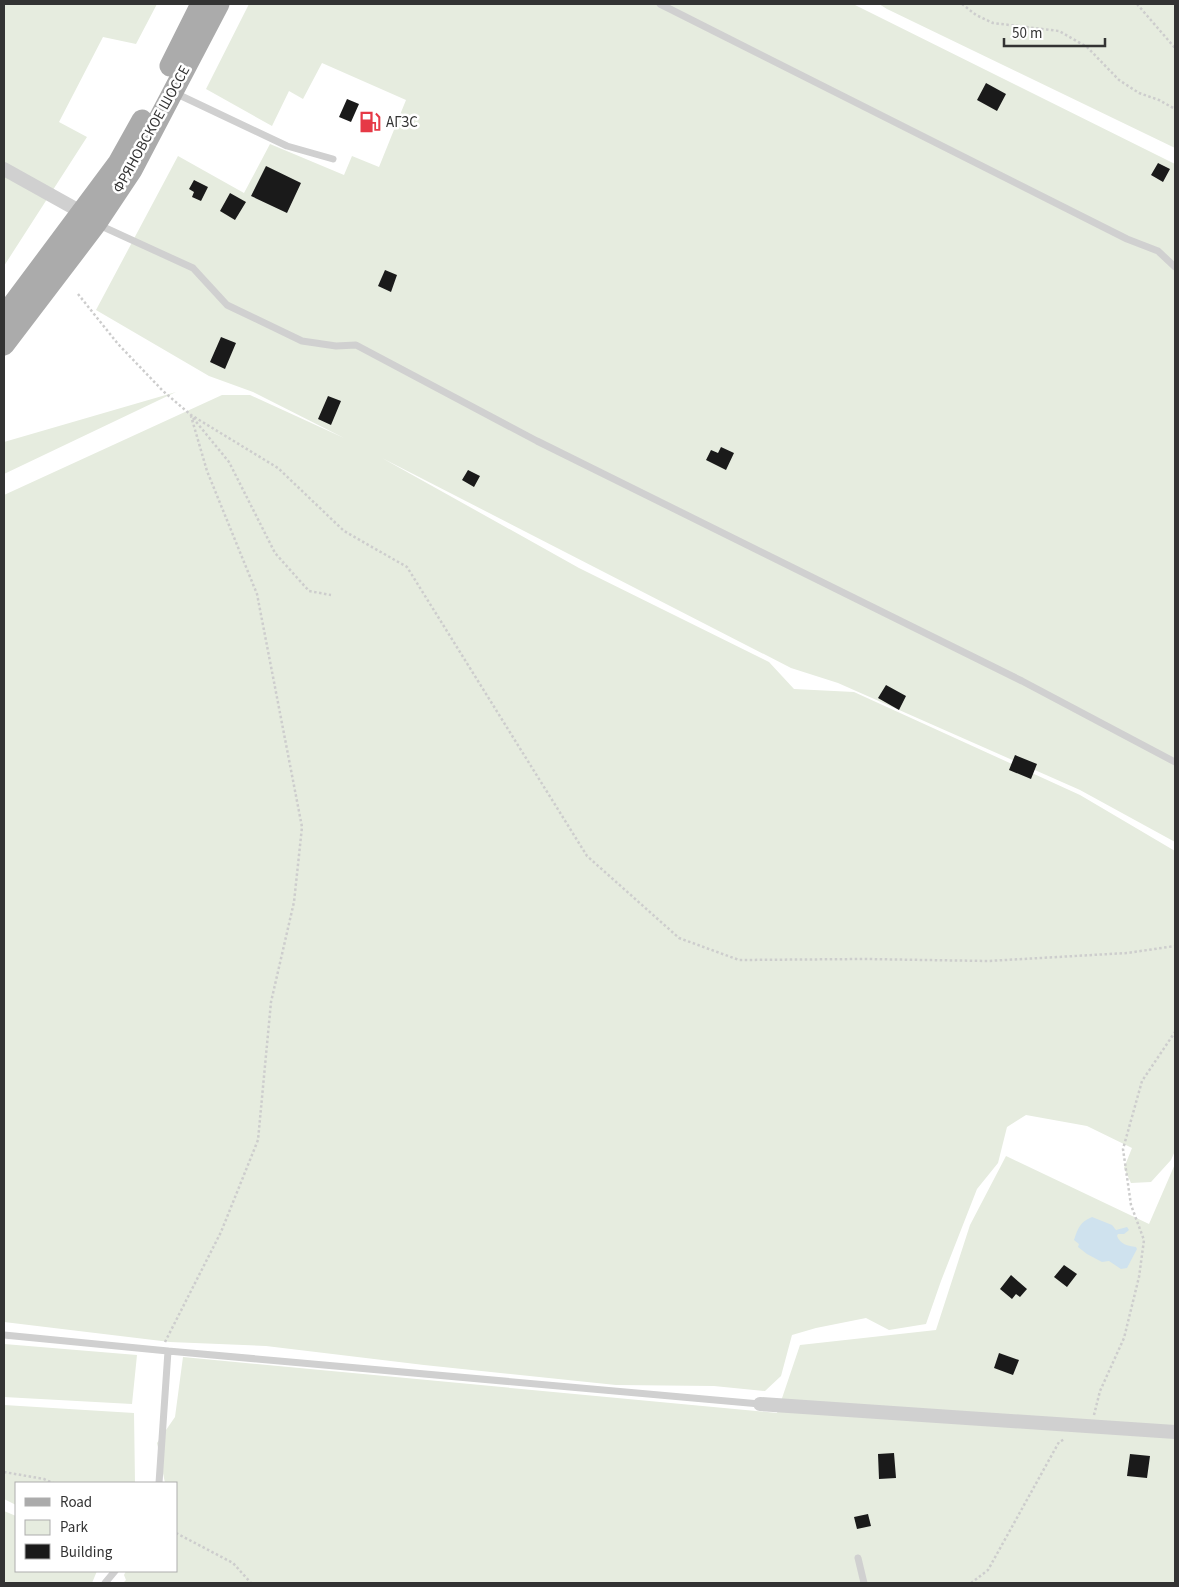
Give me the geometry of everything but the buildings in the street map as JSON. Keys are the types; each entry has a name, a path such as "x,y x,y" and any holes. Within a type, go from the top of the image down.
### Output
{"main road":[{"name":"ФРЯНОВСКОЕ ШОССЕ","path":"4,345 89,219 162,82 200,4"},
{"name":"ФРЯНОВСКОЕ ШОССЕ","path":"4,316 132,170 219,4"}],"street":[{"path":"4,169 89,219"},
{"path":"760,1404 1175,1432"}],"lane":[{"path":"660,4 1127,239 1158,251 1175,267"},
{"path":"172,92 287,146 333,159"},
{"path":"89,219 193,268 227,305 302,341 336,346 356,345 536,441 1022,682 1175,762"},
{"path":"4,1335 760,1404"},
{"path":"159,1482 164,1350"},
{"path":"858,1558 864,1583"},
{"path":"105,1583 114,1572"}],"path":[{"path":"962,4 976,15 993,23 1059,31 1086,48 1119,80 1139,93 1159,100 1175,109"},
{"path":"1137,4 1175,48"},
{"path":"78,294 118,344 162,391 191,415 278,468 344,531 407,567 587,856 679,938 739,960 865,959 988,961 1127,953 1175,946"},
{"path":"191,415 230,462 275,553 309,591 331,595"},
{"path":"164,1350 221,1232 258,1140 271,1002 294,902 302,827 257,594 207,471 191,415"},
{"path":"1091,1426 1100,1391 1124,1338 1139,1277 1144,1240 1131,1205 1124,1149 1142,1081 1175,1032"},
{"path":"971,1583 988,1570 1059,1442 1067,1438"},
{"path":"4,1472 44,1479 51,1482"},
{"path":"178,1534 233,1563 251,1583"}],"green space":[{"path":"4,4 157,4 136,44 103,37 59,122 87,137 4,266"},
{"path":"249,4 853,4 1175,164 1175,842 1080,790 838,683 791,668 382,458 579,568 769,662 794,689 854,692 1080,795 1175,851 1175,1151 1171,1160 1151,1182 1131,1183 1124,1168 1132,1148 1087,1126 1026,1115 1007,1127 998,1163 977,1189 926,1324 889,1330 866,1318 792,1335 781,1376 765,1391 714,1386 616,1385 266,1346 170,1342 4,1322 4,495 222,395 250,395 344,438 253,392 209,376 96,310 178,156 244,193 270,144 344,175 352,156 379,167 406,100 322,63 303,99 289,91 272,126 206,89"},
{"path":"879,4 1175,4 1175,148 887,9"},
{"path":"176,392 4,474 4,442"},
{"path":"1006,1156 1149,1224 1175,1164 1175,1583 123,1583 126,1580 124,1575 126,1572 178,1572 178,1482 165,1482 157,1443 175,1417 183,1357 777,1413 800,1345 936,1330 970,1225"},
{"path":"4,1344 137,1355 132,1404 4,1397"},
{"path":"4,1405 134,1413 135,1482 15,1482 15,1504 4,1499"},
{"path":"4,1511 15,1516 15,1572 97,1572 92,1583 4,1583"}],"water":[{"path":"1092,1217 1112,1225 1116,1230 1127,1227 1129,1230 1124,1234 1118,1234 1118,1239 1122,1243 1137,1249 1127,1268 1121,1269 1109,1261 1102,1262 1078,1247 1079,1244 1074,1240 1078,1229 1082,1223"}],"place":[{"name":"АГЗС","path":"370,122"}]}
